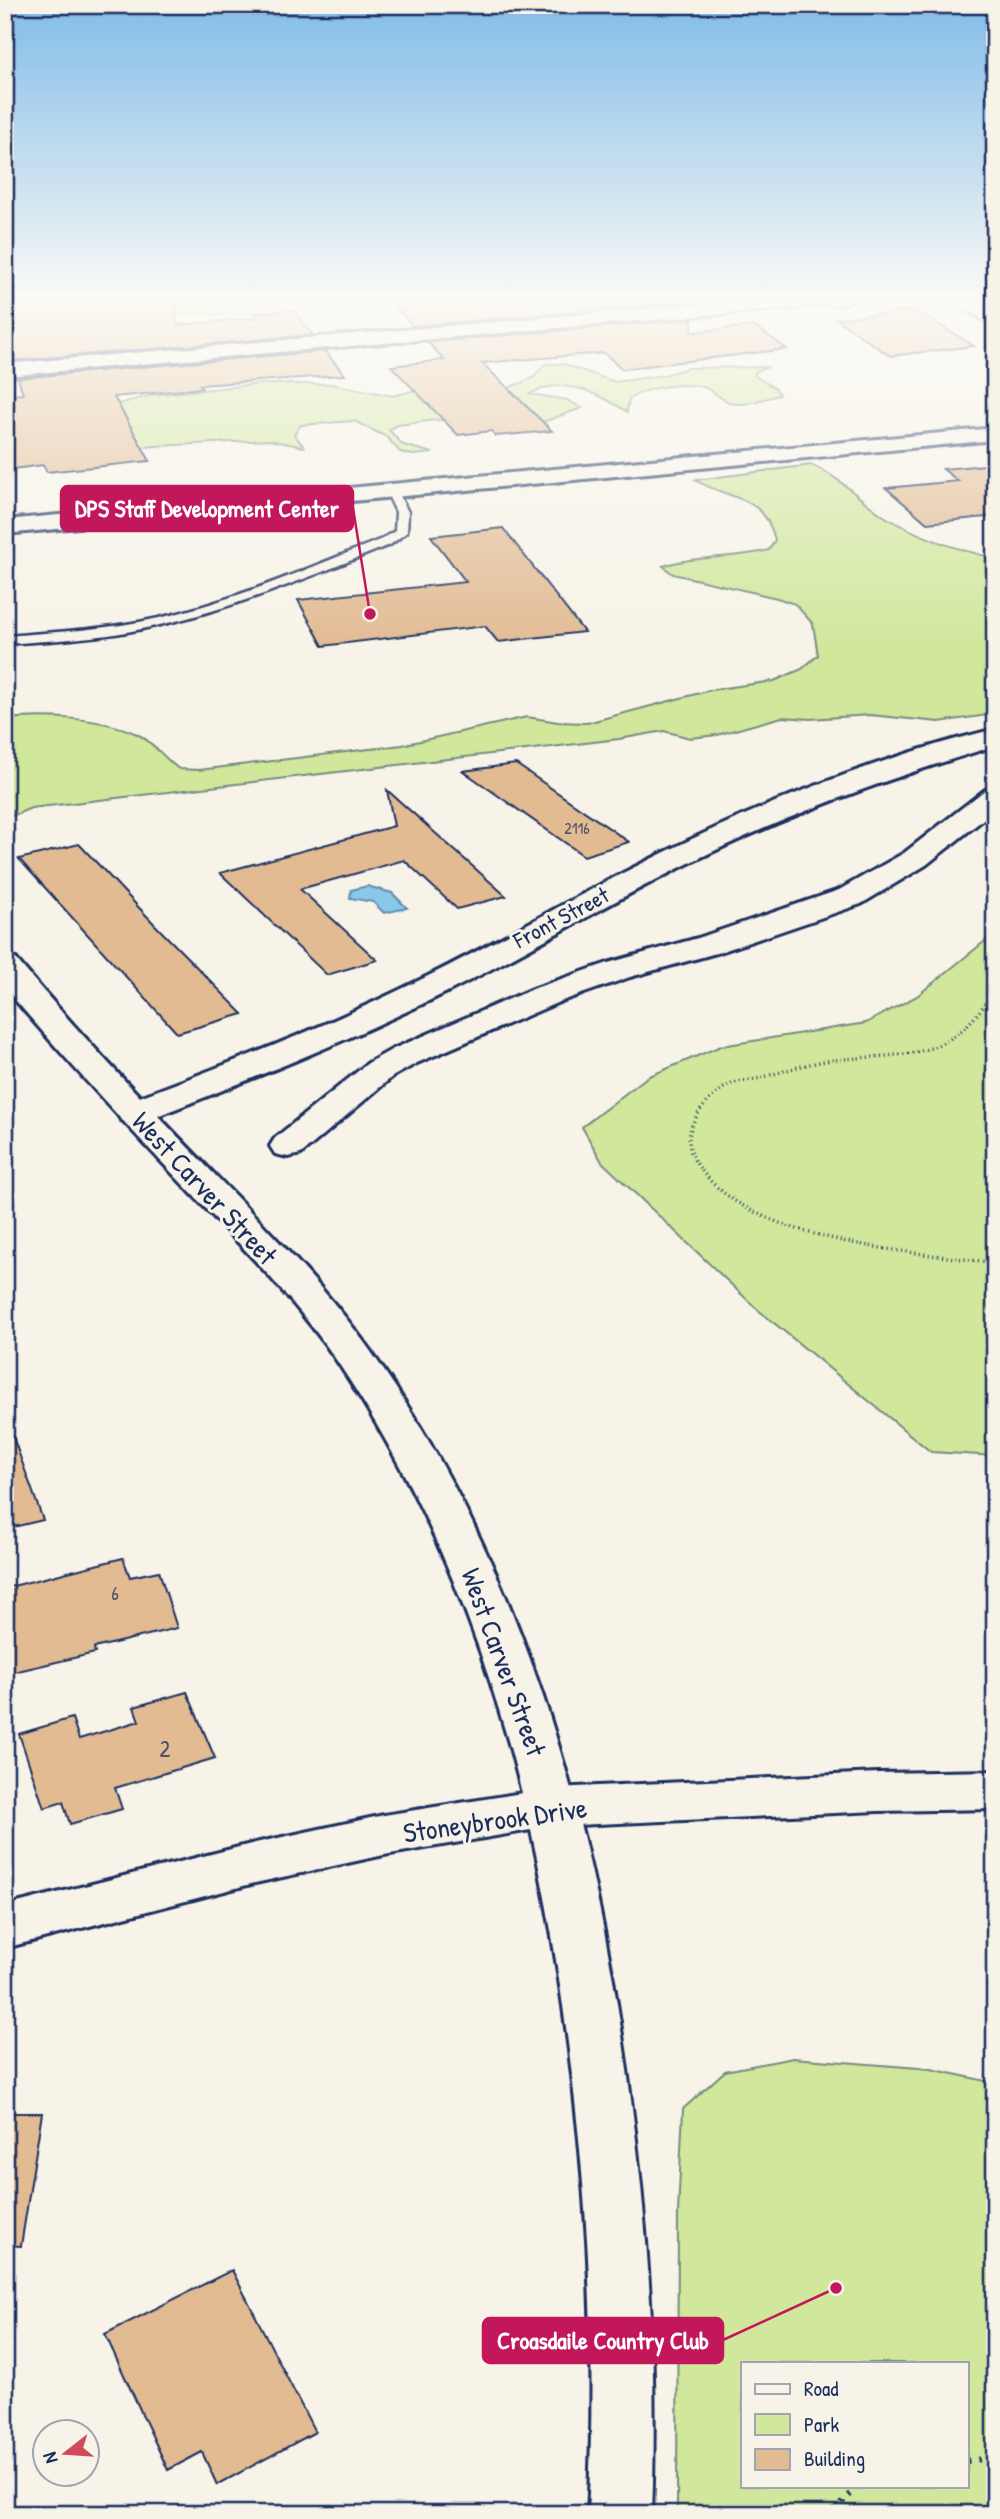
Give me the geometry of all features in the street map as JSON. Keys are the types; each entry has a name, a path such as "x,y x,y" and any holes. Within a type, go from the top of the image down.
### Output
{"street":[{"path":"830,450 827,445 839,442 929,432 995,420"},
{"path":"5,512 995,420"},
{"path":"5,527 995,434"},
{"name":"Front Street","path":"134,1112 320,1040 436,985 610,891 767,816 868,776 995,737"},
{"path":"288,1146 380,1070 405,1056 547,995 619,970 732,938 850,897 915,859 995,796"},
{"path":"492,954 517,970 547,995"},
{"name":"West Carver Street","path":"5,966 53,1025 250,1233 305,1295 351,1353 393,1418 438,1497 503,1642 534,1735 554,1807 594,2017 613,2193 623,2352 620,2514"},
{"name":"Stoneybrook Drive","path":"5,1927 95,1902 319,1849 554,1807 995,1790"}],"lane":[{"path":"5,640 128,628 224,604 281,583 386,541 401,532 402,512 392,491"}],"path":[{"path":"995,988 983,1010 969,1026 936,1047 896,1055 798,1066 733,1084 700,1110 691,1128 690,1145 692,1158 703,1177 715,1189 741,1206 770,1219 823,1238 995,1262"},
{"path":"968,2461 995,2457"},
{"path":"841,2514 843,2501 858,2488"}],"green space":[{"path":"99,415 564,415 543,422 525,418 481,422 435,420 398,425 389,430 403,445 433,453 413,455 400,452 387,437 354,421 301,425 294,434 304,447 269,440 122,448"},
{"path":"811,465 841,482 877,512 900,525 939,542 995,558 995,714 939,722 870,715 810,719 782,717 717,735 690,738 664,731 619,739 31,808 5,819 5,719 54,718 89,721 122,728 143,737 179,769 199,770 402,745 527,717 587,723 711,690 774,681 802,669 818,655 813,624 795,604 673,574 663,566 769,550 775,540 770,525 754,506 695,480"},
{"path":"995,933 995,1456 931,1452 757,1309 602,1162 582,1127 647,1077 721,1046 866,1023 917,996"},
{"path":"793,2058 931,2069 995,2083 995,2514 677,2514 678,2213 683,2109 725,2071"}],"water":[{"path":"367,886 392,893 407,908 384,913 373,902 350,898 351,890"}],"building":[{"path":"5,415 124,415 150,461 47,472 43,465 5,470"},
{"path":"438,415 535,415 552,431 495,436 492,431 458,435"},
{"path":"995,464 995,516 927,523 886,488 958,481 943,469"},
{"path":"503,528 584,632 498,642 485,626 323,646 298,600 466,582 431,536"},
{"path":"516,764 629,842 584,856 463,771"},
{"path":"387,790 506,896 457,909 404,860 300,889 377,960 327,975 220,873 394,826"},
{"path":"79,844 243,1014 177,1033 19,859"},
{"path":"5,1426 9,1426 43,1520 5,1529"},
{"path":"123,1558 130,1577 159,1571 177,1628 94,1648 95,1653 5,1674 5,1588"},
{"path":"187,1692 215,1758 115,1788 122,1809 70,1824 63,1802 44,1808 19,1734 72,1718 79,1739 139,1721 134,1707"},
{"path":"5,2113 42,2113 21,2246 5,2245"},
{"path":"232,2270 315,2432 217,2485 202,2452 168,2470 105,2334"}],"place":[{"name":"DPS Staff Development Center","path":"370,614"},
{"name":"Croasdaile Country Club","path":"836,2288"}]}
